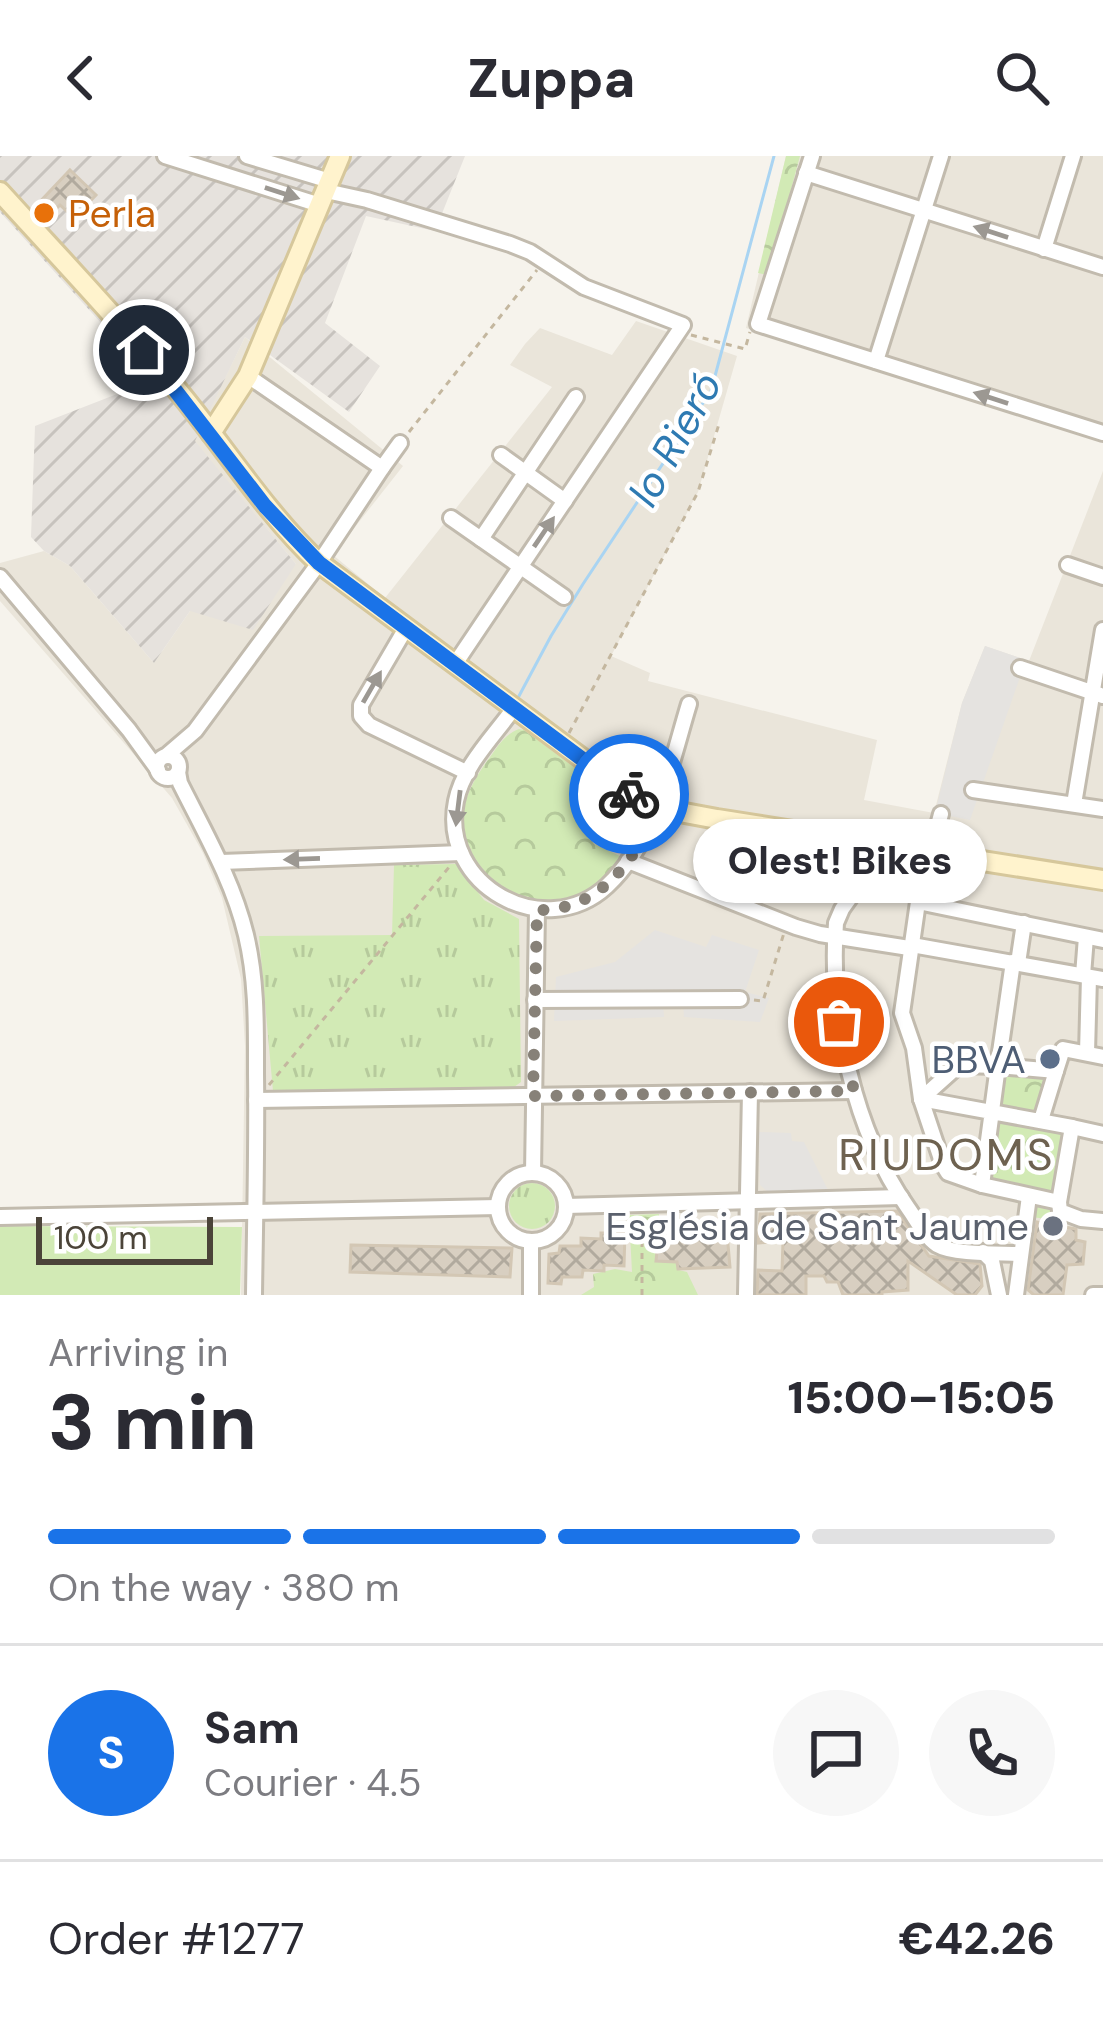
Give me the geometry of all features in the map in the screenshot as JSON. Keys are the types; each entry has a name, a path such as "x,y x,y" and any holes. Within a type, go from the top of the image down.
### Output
{"street":[{"path":"165,156 367,200 510,244 584,286 683,325 455,664"},
{"path":"247,156 325,192"},
{"path":"211,433 248,376 340,156"},
{"path":"812,156 758,324 1103,433"},
{"path":"876,361 941,156"},
{"path":"1044,249 1073,156"},
{"path":"806,173 1103,267"},
{"path":"0,192 160,369 265,506 319,563 630,794 658,808 717,819 1103,880"},
{"path":"248,376 382,468"},
{"path":"481,539 576,397"},
{"path":"168,766 319,563 400,442"},
{"path":"501,455 566,501"},
{"path":"451,518 564,597"},
{"path":"1068,565 1103,577"},
{"path":"0,578 129,730 168,766 221,862 238,905 255,998 254,1295"},
{"path":"406,628 362,705 361,716 468,773"},
{"path":"1073,804 1098,694 1103,630"},
{"path":"1020,668 1098,694"},
{"path":"514,708 468,773 454,816 461,853 475,876 495,895 537,910 564,908 590,898 628,861 658,808 689,704"},
{"path":"974,790 1103,808"},
{"path":"941,814 918,902 902,1017 914,1048 921,1099 948,1173 1059,1202"},
{"path":"887,847 838,917 835,937 841,1033 862,1119 901,1197 936,1244 1020,1254"},
{"path":"221,862 461,853"},
{"path":"628,861 786,924 835,937 912,945 1092,977"},
{"path":"918,902 1103,940"},
{"path":"533,1173 537,910"},
{"path":"982,1185 1024,923"},
{"path":"1041,1120 1063,1049 1095,1055 1086,937"},
{"path":"535,1000 740,999"},
{"path":"921,1099 959,1065 1056,1071"},
{"path":"256,1100 854,1091"},
{"path":"746,1295 750,1092"},
{"path":"921,1099 1103,1133"},
{"path":"1072,1126 1060,1211 1103,1221"},
{"path":"533,1173 556,1183 566,1206 559,1228 547,1238 531,1240 506,1228 498,1207 508,1183 533,1173"},
{"path":"1016,1295 1029,1196"},
{"path":"566,1206 901,1197"},
{"path":"0,1216 498,1207"},
{"path":"531,1240 531,1295"},
{"path":"983,1252 992,1261 999,1295"},
{"path":"1093,1295 1103,1295"}],"lane":[{"path":"705,866 717,819"}],"path":[{"path":"400,442 544,262"},
{"path":"683,325 686,334 745,349 752,326 758,324"},
{"path":"562,745 698,492 719,424"},
{"path":"256,1100 461,853"},
{"path":"740,999 763,1001 786,924"},
{"path":"642,1204 642,1295"}],"shaded area":[{"path":"0,156 465,156 435,231 366,216 325,323 380,366 349,412 245,337 195,441 296,564 253,630 190,611 154,663 70,566 31,537 35,426 153,380 0,212"},
{"path":"786,156 1103,156 1103,442 746,328"},
{"path":"636,321 737,356 698,492 611,656 650,673 648,681 877,740 864,800 934,813 962,703 985,646 1029,661 1103,471 1103,1295 241,1295 245,1046 241,979 222,898 172,798 0,601 0,563 44,551 70,566 154,663 190,611 296,564 194,441 245,337 403,466 333,555 385,598 552,387 510,365 525,344 540,328 612,355"},
{"path":"985,646 1026,660 970,820 935,813 962,703"},
{"path":"655,930 706,947 712,935 759,950 745,992 769,998 760,1022 684,1017 683,1003 663,1002 664,1017 554,1021 556,977 615,962"},
{"path":"759,1132 791,1133 792,1141 804,1142 829,1192 768,1192 760,1185"}],"green space":[{"path":"786,156 800,156 768,275 758,273"},
{"path":"519,729 617,799 591,840 622,857 594,888 566,902 539,903 506,891 480,868 465,837 463,820 470,789 501,742"},
{"path":"456,864 484,900 519,919 521,1082 514,1087 273,1091 259,936 392,935 394,865"},
{"path":"995,1058 1060,1066 1049,1113 1062,1126 1077,1131 1065,1221 1022,1216 1021,1205 976,1183 989,1068"},
{"path":"532,1183 548,1190 555,1206 548,1222 532,1229 516,1222 509,1206 516,1190"},
{"path":"659,1214 656,1261 677,1262 698,1295 581,1295 594,1287 593,1274 615,1269 632,1272 629,1215"},
{"path":"0,1226 242,1227 240,1295 0,1295"}],"building":[{"path":"70,170 96,195 74,218 60,205 46,219 34,208"},
{"path":"897,1211 929,1256 980,1264 982,1286 975,1295 957,1295 908,1261 908,1290 843,1295 838,1282 806,1276 806,1295 757,1295 758,1270 782,1271 783,1241 758,1243 760,1214"},
{"path":"1037,1222 1076,1229 1076,1240 1085,1242 1083,1264 1067,1265 1063,1295 1034,1295 1028,1290"},
{"path":"659,1231 727,1233 730,1267 678,1269 677,1262 656,1261"},
{"path":"601,1233 625,1233 624,1266 604,1265 604,1271 583,1270 582,1277 548,1283 549,1254 559,1253 560,1246 581,1246 581,1238 601,1239"},
{"path":"351,1245 512,1248 510,1277 350,1272"}],"waterway":[{"name":"lo Rieró","path":"519,696 583,584 711,391 774,156"}],"way so far":[{"path":"629,794 658,808 623,868 581,903 537,910 533,1096 854,1091 839,1022"}],"place":[{"name":"Perla","path":"44,213"},
{"name":"Olest! Bikes","path":"839,1022"},
{"name":"BBVA","path":"1050,1059"},
{"name":"Església de Sant Jaume","path":"1053,1226"}],"district":[{"name":"RIUDOMS","path":"947,1154"}],"route":[{"path":"144,350 265,506 319,563 629,794"}]}
